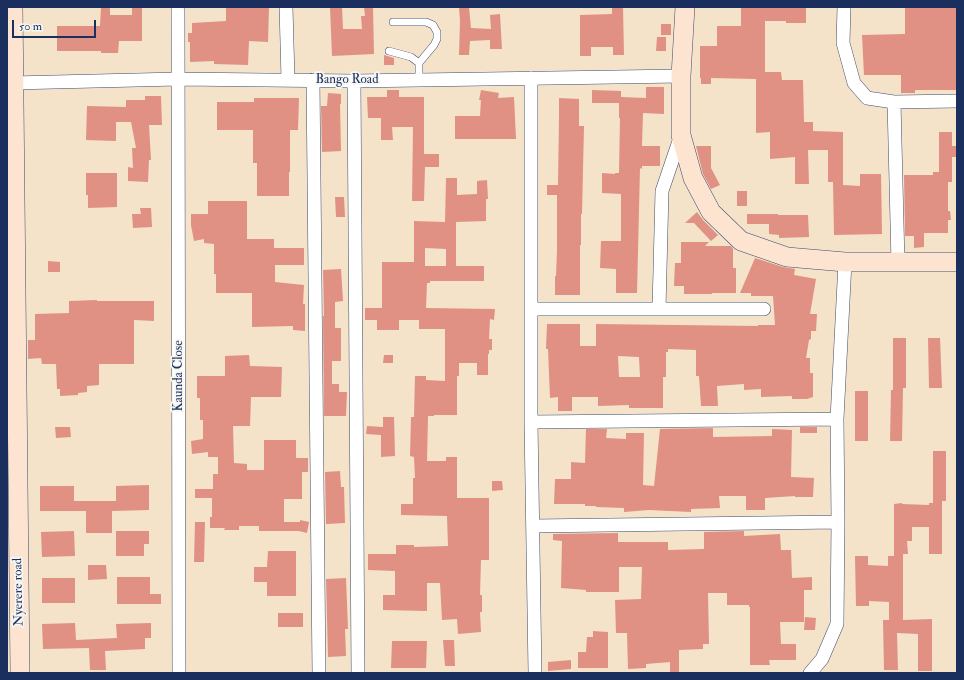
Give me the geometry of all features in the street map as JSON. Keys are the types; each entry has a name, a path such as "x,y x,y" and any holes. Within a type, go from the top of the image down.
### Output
{"street":[{"name":"Nyerere road","path":"13,7 20,673"},
{"path":"286,7 288,79"},
{"path":"685,7 681,76 681,135 693,178 711,212 741,241 787,257 845,262 957,262"},
{"path":"844,7 843,43 854,83 867,98 894,102 957,101"},
{"name":"Kaunda Close","path":"178,11 179,673"},
{"name":"Bango Road","path":"13,83 178,79 288,79 354,81 681,76"},
{"path":"531,78 531,422 535,673"},
{"path":"313,80 319,673"},
{"path":"354,81 358,673"},
{"path":"894,102 898,263"},
{"path":"659,309 662,191 681,135"},
{"path":"810,673 822,659 837,624 837,419 845,262"},
{"path":"531,309 764,309"},
{"path":"531,422 837,419"},
{"path":"533,526 838,522"}],"lane":[{"path":"393,22 426,22 433,25 437,32 437,39 434,45 419,63 419,80"},
{"path":"389,51 411,56 419,63"}],"building":[{"path":"101,7 110,7 110,15 132,15 132,7 142,7 142,41 119,41 118,53 101,53 101,51 57,51 57,26 100,26"},
{"path":"226,7 269,7 268,42 249,41 248,65 214,64 214,61 190,62 190,42 188,42 188,33 192,33 192,23 226,21"},
{"path":"330,7 342,7 343,29 362,29 361,16 365,16 364,7 373,7 374,54 332,56"},
{"path":"459,7 469,7 471,28 491,29 490,15 500,14 502,49 490,49 490,40 470,41 469,55 459,55"},
{"path":"612,7 623,7 624,55 613,55 613,47 591,47 591,56 580,56 580,15 612,14"},
{"path":"741,7 806,7 806,23 765,21 765,72 781,72 782,80 803,80 804,122 813,122 813,131 843,132 843,185 860,186 860,174 881,174 882,234 834,235 833,182 828,182 828,150 808,150 809,184 795,184 795,157 770,159 770,132 756,133 756,79 711,78 711,84 701,84 700,46 717,46 717,26 741,26"},
{"path":"905,7 956,7 957,90 915,90 915,93 901,93 901,75 864,75 862,35 905,34"},
{"path":"661,24 671,24 671,35 661,35"},
{"path":"657,37 666,37 666,51 656,51"},
{"path":"384,55 394,58 394,65 384,65"},
{"path":"646,87 664,87 664,114 643,113 642,146 660,146 660,166 642,166 642,169 640,168 637,293 616,293 616,269 600,268 601,241 621,241 621,194 602,193 602,173 619,173 619,103 592,103 592,90 621,91 621,97 646,98"},
{"path":"387,90 399,90 399,97 424,97 424,154 439,154 439,167 425,167 424,201 412,201 413,127 392,127 393,140 381,140 381,118 368,118 367,97 387,97"},
{"path":"481,90 499,93 498,98 514,97 516,139 455,139 455,116 480,116 481,100 479,100"},
{"path":"328,93 341,94 341,151 322,152 321,106 327,106"},
{"path":"145,96 161,96 162,125 149,125 151,160 149,160 148,182 128,181 128,167 133,168 132,148 136,148 131,122 116,122 116,141 86,140 87,106 126,107 126,100 145,100"},
{"path":"254,98 299,98 298,130 290,130 289,196 257,196 257,163 253,163 253,130 217,130 217,102 254,102"},
{"path":"559,98 579,99 579,126 584,126 580,295 555,295 557,195 547,195 547,185 558,185"},
{"path":"939,132 952,132 952,146 957,146 957,157 952,157 952,182 948,182 948,211 950,211 951,220 948,220 948,233 924,233 924,247 914,248 914,236 905,236 904,175 933,175 933,172 939,172"},
{"path":"696,146 711,146 711,168 720,185 711,189 703,174"},
{"path":"86,173 117,173 117,207 88,208 88,195 86,195"},
{"path":"446,178 457,178 457,195 477,194 477,181 487,180 488,199 486,199 486,221 456,222 456,266 484,266 484,281 430,281 430,283 427,283 426,308 495,309 494,320 490,319 489,339 492,339 492,350 489,350 488,354 488,375 477,375 477,363 459,363 459,376 457,376 457,415 428,416 427,461 446,461 446,457 457,457 457,498 489,498 489,560 481,560 481,632 458,634 457,619 442,620 440,583 427,583 427,611 383,610 383,595 395,595 395,571 368,570 368,554 396,554 396,545 414,545 414,547 448,546 447,516 401,515 401,504 413,504 413,478 415,478 414,457 410,456 411,417 414,417 415,376 426,376 426,380 445,381 445,329 419,329 419,320 399,320 399,330 377,330 377,320 365,320 365,308 382,308 382,262 414,262 414,221 445,222","holes":["425,248 446,249 446,266 425,266"]},
{"path":"737,191 747,191 747,206 737,206"},
{"path":"335,197 344,197 345,217 336,217"},
{"path":"208,201 247,201 247,239 274,239 274,248 304,248 304,265 275,265 275,282 304,285 303,304 305,304 305,331 293,330 293,326 252,327 252,293 216,293 216,274 214,274 214,244 204,243 204,239 194,241 191,225 191,214 208,214"},
{"path":"140,208 151,208 152,227 133,228 132,214 141,214"},
{"path":"697,212 718,235 711,241 694,223 685,223"},
{"path":"747,214 808,215 809,237 779,238 779,235 769,234 769,224 747,224"},
{"path":"681,242 709,242 705,246 731,246 733,249 733,268 736,268 736,293 684,294 684,286 674,286 675,263 681,263"},
{"path":"755,258 783,267 795,269 794,275 816,279 810,314 817,314 816,331 811,331 811,339 809,340 806,358 810,358 810,373 813,373 813,397 807,399 792,399 792,396 761,397 761,389 744,390 744,384 717,386 718,406 701,406 699,376 696,376 696,350 668,349 668,352 666,352 666,377 663,377 663,408 629,408 629,405 598,406 598,397 572,397 572,411 558,411 558,397 550,398 548,349 546,349 547,324 580,324 580,346 596,346 596,324 775,325 773,296 751,296 751,293 740,293","holes":["618,356 639,357 640,377 619,377"]},
{"path":"48,261 60,262 60,272 48,272"},
{"path":"341,269 343,301 335,302 335,328 341,328 341,361 332,361 332,384 339,384 339,392 347,392 346,416 324,416 323,270"},
{"path":"69,301 154,301 154,321 134,320 134,364 99,364 99,385 87,386 87,392 78,393 78,395 60,396 60,389 57,389 56,364 42,364 41,358 28,359 28,340 35,340 35,314 69,313"},
{"path":"893,338 906,338 906,388 903,388 902,441 890,441 891,390 893,390"},
{"path":"928,338 940,338 942,388 929,388"},
{"path":"249,355 250,366 282,367 281,397 251,397 250,426 233,426 234,463 247,464 247,470 264,470 264,440 296,440 296,458 308,458 308,472 302,472 302,499 284,499 284,522 300,522 300,520 309,522 307,533 299,531 259,531 259,526 239,526 239,530 210,528 210,517 212,517 212,498 195,498 195,489 213,489 213,474 218,474 218,457 208,457 208,452 192,454 191,441 203,439 203,420 200,420 200,398 197,398 197,376 225,376 225,356"},
{"path":"384,355 393,355 393,363 383,363"},
{"path":"855,391 868,391 868,441 855,441"},
{"path":"383,417 394,417 395,456 381,457 381,435 366,434 367,426 383,427"},
{"path":"55,427 70,427 71,437 56,438"},
{"path":"800,427 817,427 817,433 800,433"},
{"path":"713,428 713,437 772,436 772,429 792,430 791,477 814,478 813,497 795,496 765,498 765,510 746,510 746,496 719,496 720,508 691,509 691,512 649,510 624,512 624,508 585,506 585,504 554,504 555,479 571,479 571,462 585,463 586,429 607,429 606,438 626,439 626,433 644,433 643,485 654,486 660,429"},
{"path":"933,451 946,451 946,501 942,501 942,554 929,554 929,527 912,527 912,541 907,541 908,554 903,554 903,620 932,619 932,671 918,671 918,634 897,633 898,670 884,670 883,620 889,620 889,602 869,601 869,606 856,606 855,556 868,556 868,565 888,566 888,556 894,556 894,504 902,503 929,505 929,503 933,503"},
{"path":"340,471 341,487 344,487 345,523 326,524 325,472"},
{"path":"492,481 502,481 503,490 492,491"},
{"path":"149,485 149,510 112,511 112,533 86,533 86,511 40,511 40,486 74,486 74,501 116,501 116,486"},
{"path":"195,522 205,522 204,562 194,562"},
{"path":"74,531 75,556 42,557 41,532"},
{"path":"116,531 149,531 149,544 144,544 144,556 116,556"},
{"path":"744,531 744,536 780,534 781,550 791,550 792,578 812,577 812,590 804,590 804,622 780,622 781,644 796,644 796,660 769,660 770,665 750,665 749,605 727,605 727,593 708,593 709,644 703,644 703,649 679,650 679,672 670,673 670,662 646,664 646,668 628,669 627,633 616,633 615,600 641,599 642,567 619,567 619,592 586,592 586,590 561,588 562,541 553,540 553,534 618,533 618,542 668,542 668,550 704,549 704,532"},
{"path":"268,551 296,551 296,596 267,596 267,582 254,582 254,567 267,567"},
{"path":"88,565 106,565 107,579 88,580"},
{"path":"117,577 150,577 150,594 161,594 161,604 117,604"},
{"path":"42,578 75,578 75,603 42,603"},
{"path":"346,578 348,629 345,629 346,656 328,657 326,579"},
{"path":"278,613 303,613 303,627 278,627"},
{"path":"805,617 816,618 815,630 804,630"},
{"path":"75,623 76,640 117,638 116,624 151,623 151,638 145,638 145,649 105,651 106,670 90,670 89,648 43,649 42,624"},
{"path":"593,631 608,632 608,668 578,668 578,652 586,652 587,637 593,637"},
{"path":"443,640 454,640 455,666 445,666"},
{"path":"392,641 427,641 426,668 391,668"},
{"path":"571,660 571,669 548,671 548,662"}]}
